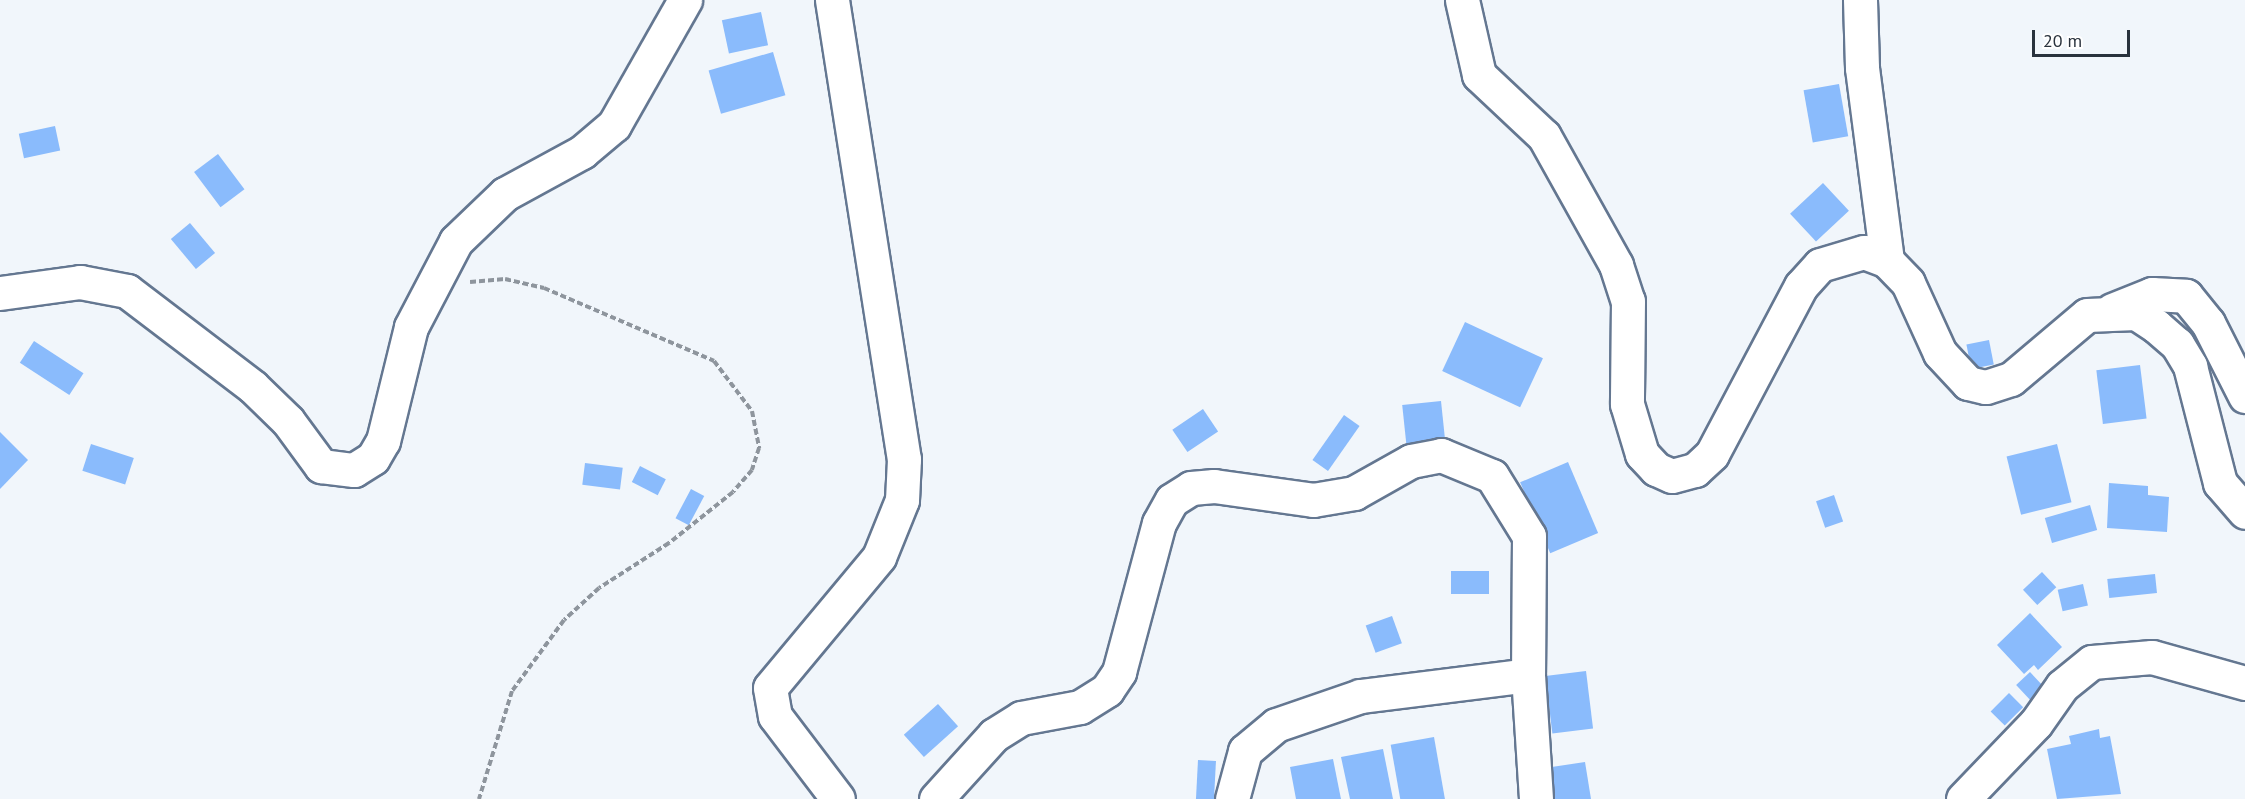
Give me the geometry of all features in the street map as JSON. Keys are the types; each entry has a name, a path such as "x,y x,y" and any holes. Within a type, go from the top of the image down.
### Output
{"street":[{"path":"0,293 80,282 127,291 253,387 288,421 321,466 333,471 354,470 373,458 383,441 411,327 428,287 476,216 582,152 614,124 685,0"},
{"path":"831,0 904,459 902,500 879,558 770,688 775,716 838,799"},
{"path":"1462,0 1479,75 1544,136 1616,265 1628,301 1627,404 1642,454 1656,469 1672,476 1695,470 1712,454 1800,286 1820,265 1864,252 1887,261 1908,283 1952,370 1968,383 1986,387 2011,379 2087,315 2112,310 2152,294 2186,296 2208,323 2245,396"},
{"path":"1860,0 1862,68 1887,261"},
{"path":"2112,310 2136,313 2177,344 2190,366 2220,483 2245,512"},
{"path":"936,799 1003,730 1021,718 1080,707 1107,690 1119,672 1159,523 1172,500 1191,488 1214,486 1313,500 1354,493 1411,461 1441,455 1470,463 1492,476 1529,536 1528,675 1536,799"},
{"path":"1963,799 2036,723 2062,686 2092,662 2151,657 2245,683"},
{"path":"1232,799 1245,751 1276,725 1360,696 1528,675"}],"path":[{"path":"428,287 505,279 543,288 714,361 752,411 759,448 752,470 733,492 669,543 599,588 564,620 512,690 479,799"}],"building":[{"path":"761,12 768,45 729,54 722,20"},
{"path":"773,52 785,95 721,114 709,70"},
{"path":"1839,84 1848,136 1813,142 1804,90"},
{"path":"55,126 60,150 24,158 19,134"},
{"path":"218,154 244,189 221,207 194,172"},
{"path":"1823,183 1849,211 1816,241 1790,214"},
{"path":"190,223 215,253 196,269 171,239"},
{"path":"1465,322 1543,358 1520,407 1442,371"},
{"path":"1989,340 1994,365 1971,369 1966,344"},
{"path":"34,341 83,373 69,395 20,363"},
{"path":"2140,365 2147,419 2103,424 2096,370"},
{"path":"1441,401 1445,440 1406,444 1402,405"},
{"path":"1203,409 1218,431 1187,452 1172,430"},
{"path":"1344,415 1360,426 1328,471 1312,460"},
{"path":"0,432 28,460 0,489"},
{"path":"91,444 134,458 125,485 82,471"},
{"path":"2057,444 2072,502 2021,515 2007,457"},
{"path":"1568,462 1598,533 1550,553 1520,482"},
{"path":"585,463 623,468 620,489 582,485"},
{"path":"640,466 666,479 658,495 632,482"},
{"path":"2109,483 2148,486 2148,495 2169,497 2167,532 2107,528"},
{"path":"691,489 704,496 689,525 676,518"},
{"path":"1834,495 1843,521 1825,528 1816,501"},
{"path":"2090,505 2097,530 2052,543 2045,518"},
{"path":"1451,571 1489,571 1489,594 1451,594"},
{"path":"2042,572 2056,587 2037,605 2023,590"},
{"path":"2155,574 2157,593 2109,598 2107,579"},
{"path":"2083,584 2088,605 2063,611 2058,590"},
{"path":"2030,613 2062,647 2038,670 2034,665 2024,674 1997,645"},
{"path":"1392,616 1402,643 1376,653 1366,626"},
{"path":"1586,671 1593,729 1552,734 1545,676"},
{"path":"2030,672 2044,687 2030,700 2016,685"},
{"path":"2009,693 2023,707 2005,726 1991,711"},
{"path":"938,704 958,726 924,757 904,735"},
{"path":"2099,729 2100,738 2110,736 2121,794 2057,799 2047,749 2071,744 2069,736"},
{"path":"1434,737 1445,799 1400,799 1391,745"},
{"path":"1383,749 1393,799 1350,799 1341,757"},
{"path":"1333,759 1341,799 1296,799 1290,767"},
{"path":"1198,760 1216,761 1214,799 1196,799"},
{"path":"1585,762 1591,799 1550,799 1545,768"}]}
